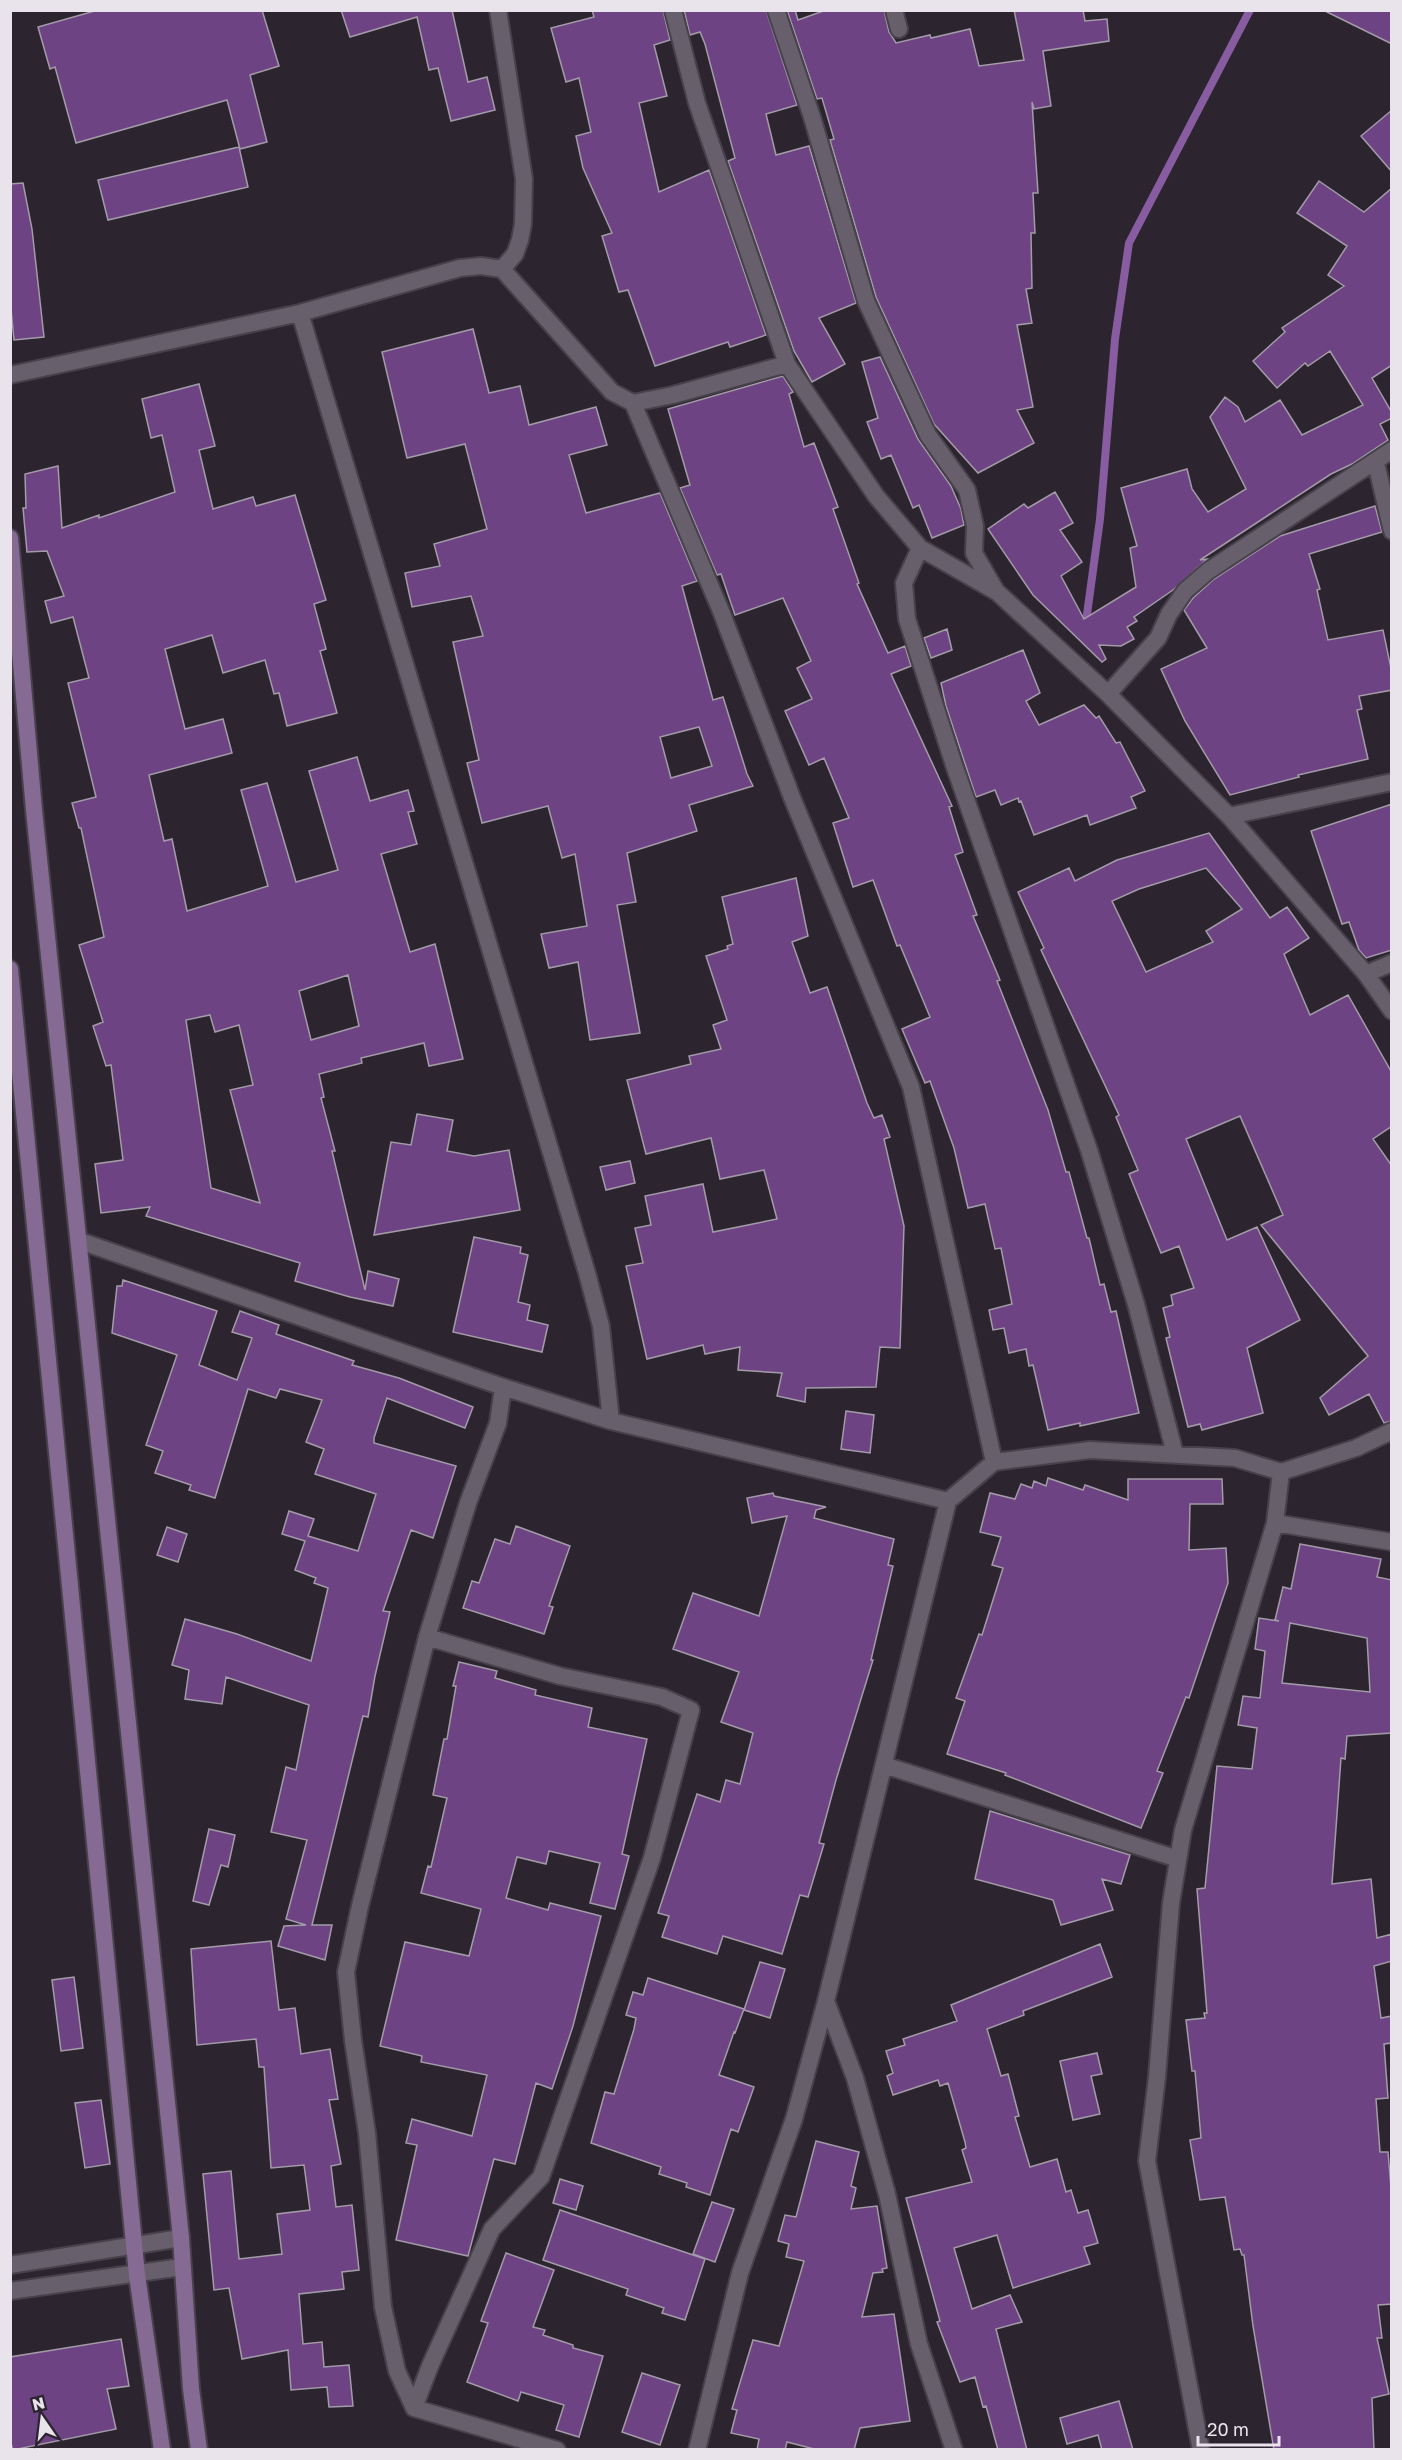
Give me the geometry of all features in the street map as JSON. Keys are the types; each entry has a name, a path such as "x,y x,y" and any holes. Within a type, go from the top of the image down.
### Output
{"main road":[{"path":"10,538 34,810 182,2238 191,2389 199,2450"},
{"path":"10,969 137,2275 162,2450"}],"street":[{"path":"498,10 524,179 523,224 520,240 514,254 501,269"},
{"path":"673,10 697,103 788,364 876,496 920,548 997,592 1108,694 1229,816 1365,974 1392,1011"},
{"path":"776,10 812,117 866,301 928,435 967,490 975,526 974,553 997,592"},
{"path":"894,10 899,29"},
{"path":"10,375 300,313 460,268 481,266 501,269 612,392 633,403 673,396 788,364"},
{"path":"300,313 587,1273 601,1326 611,1421"},
{"path":"633,403 721,611 793,800 911,1087 994,1462"},
{"path":"1108,694 1158,638 1169,614 1185,591 1208,571 1376,463 1392,450"},
{"path":"1376,463 1392,531"},
{"path":"920,548 904,584 908,619 954,765 1089,1149 1136,1304 1174,1454"},
{"path":"1229,816 1392,782"},
{"path":"1365,974 1392,963"},
{"path":"80,1241 503,1387 611,1421 948,1501"},
{"path":"503,1387 498,1423 468,1503 427,1637 360,1906 346,1972 353,2040 367,2133 383,2307 397,2371 414,2408 557,2450"},
{"path":"697,2450 740,2273 794,2119 826,2001 948,1501 994,1462 1090,1450 1235,1458 1281,1472 1356,1448 1392,1431"},
{"path":"1201,2450 1147,2161 1161,2033 1171,1903 1183,1830 1275,1523 1281,1472"},
{"path":"1275,1523 1392,1542"},
{"path":"414,2408 430,2366 492,2229 541,2177 652,1858 691,1710 662,1697 560,1676 427,1637"},
{"path":"884,1765 1178,1858"},
{"path":"826,2001 855,2078 887,2194 919,2344 954,2450"},
{"path":"10,2265 182,2238"},
{"path":"10,2291 182,2267"}],"building":[{"path":"98,10 262,10 279,66 250,75 267,142 240,149 227,100 76,143 55,67 50,69 38,27"},
{"path":"341,10 452,10 468,82 487,77 495,110 451,121 438,68 429,70 417,17 350,37"},
{"path":"592,10 663,10 670,40 654,45 667,96 639,103 659,192 709,170 766,335 730,347 728,342 655,366 628,290 619,292 602,236 612,233 583,168 576,136 591,132 579,78 566,82 551,28 594,17"},
{"path":"684,10 766,10 797,105 766,114 776,155 809,146 856,303 819,318 845,364 812,382 794,351 728,161 735,158 705,44 700,32 690,35"},
{"path":"787,10 795,10 798,20 826,10 884,10 889,32 896,43 970,29 979,66 1024,60 1014,10 1083,10 1085,21 1107,19 1109,41 1043,51 1051,106 1034,109 1032,102 1038,193 1033,193 1035,233 1031,233 1032,288 1026,289 1032,323 1017,325 1033,407 1017,410 1034,443 978,473 934,424 876,297 830,140 834,139 822,98 817,99"},
{"path":"1323,10 1392,10 1392,44"},
{"path":"1392,110 1392,172 1361,136"},
{"path":"239,147 248,187 108,220 98,180"},
{"path":"1319,181 1364,212 1392,188 1392,365 1372,378 1392,413 1392,418 1380,424 1388,440 1352,464 1331,474 1200,560 1207,559 1173,590 1134,617 1137,621 1127,627 1134,639 1121,646 1099,645 1106,659 1102,662 1033,595 988,529 1024,504 1028,508 1055,492 1073,523 1060,530 1082,562 1061,576 1084,619 1136,587 1130,548 1137,546 1121,488 1187,469 1192,489 1208,512 1246,489 1210,417 1225,397 1238,407 1245,422 1280,400 1302,435 1363,405 1330,351 1308,366 1305,363 1277,388 1253,361 1285,332 1282,328 1344,286 1328,275 1347,246 1297,213"},
{"path":"23,183 32,229 44,337 14,340 10,299 10,184"},
{"path":"473,329 489,393 520,386 529,425 596,407 607,445 569,455 586,513 660,493 697,581 682,586 713,700 723,697 747,774 753,786 689,805 697,831 627,853 636,902 617,905 640,1033 590,1040 578,962 549,968 541,934 587,926 575,854 562,858 548,806 482,823 467,763 479,760 453,642 483,636 471,596 412,607 405,573 440,566 434,544 487,529 465,444 407,458 382,352","holes":["699,727 712,766 671,778 660,737"]},
{"path":"880,357 918,439 951,486 961,509 964,525 932,538 919,505 913,508 891,455 881,459 867,422 878,418 862,362"},
{"path":"783,376 793,392 789,394 804,447 814,443 838,507 833,509 859,583 857,584 888,653 905,646 911,666 891,674 952,806 949,807 963,852 955,855 977,915 973,916 1000,980 997,981 1048,1110 1066,1172 1069,1172 1087,1238 1089,1238 1100,1285 1104,1284 1111,1312 1116,1311 1139,1413 1080,1426 1080,1423 1048,1430 1033,1365 1029,1366 1026,1349 1009,1353 1004,1328 993,1330 989,1310 1012,1304 1001,1248 995,1249 985,1204 968,1208 954,1148 930,1081 925,1083 902,1029 930,1017 900,945 897,946 873,880 853,887 833,823 849,818 824,758 809,765 785,711 812,699 797,668 811,661 783,598 735,615 721,574 717,575 680,488 690,485 668,409"},
{"path":"199,384 215,446 199,450 213,509 253,497 256,506 295,495 326,600 314,604 326,649 320,651 337,713 287,726 279,693 274,694 265,660 223,673 212,635 165,649 185,729 223,719 232,753 149,775 164,841 172,839 187,911 268,886 241,790 267,783 296,882 338,870 309,771 357,757 370,801 408,790 414,811 408,812 417,844 381,854 410,952 435,944 463,1059 429,1066 424,1043 361,1058 362,1063 319,1074 324,1097 321,1098 335,1151 332,1151 365,1290 368,1271 399,1279 393,1306 350,1297 295,1281 300,1263 146,1216 150,1207 101,1213 95,1164 123,1160 111,1065 106,1066 93,1026 103,1022 79,945 104,937 81,828 79,828 72,803 96,797 68,683 89,678 73,617 51,623 45,601 64,596 47,551 27,552 23,508 26,508 25,474 58,466 62,528 175,492 162,435 151,438 142,399","holes":["348,975 359,1026 311,1040 299,991","210,1015 215,1032 239,1025 253,1085 230,1090 260,1203 211,1188 186,1020"]},
{"path":"1375,506 1382,532 1309,554 1320,589 1317,590 1328,640 1383,630 1392,673 1392,690 1359,696 1362,709 1357,710 1368,759 1298,775 1299,777 1230,795 1185,721 1161,669 1207,648 1184,610 1193,598 1214,579 1280,536"},
{"path":"947,629 952,650 931,658 924,638"},
{"path":"1023,650 1040,693 1026,701 1039,725 1084,705 1096,718 1099,716 1116,743 1120,742 1145,791 1131,797 1136,808 1090,825 1087,815 1034,835 1018,798 1001,805 995,790 976,797 946,706 941,683"},
{"path":"1392,804 1392,950 1366,958 1359,950 1349,922 1342,924 1311,831"},
{"path":"1209,833 1270,918 1287,907 1309,938 1284,954 1310,1015 1348,995 1392,1073 1392,1126 1373,1139 1392,1166 1392,1421 1384,1423 1369,1394 1329,1415 1320,1398 1368,1356 1261,1225 1283,1215 1240,1116 1186,1139 1227,1240 1257,1227 1300,1320 1247,1348 1263,1413 1202,1430 1200,1424 1188,1427 1166,1338 1170,1337 1163,1308 1173,1305 1171,1295 1194,1288 1179,1246 1161,1253 1129,1174 1138,1170 1116,1117 1119,1115 1041,950 1044,948 1018,892 1069,868 1075,881 1117,860","holes":["1206,868 1242,909 1206,931 1213,942 1146,972 1112,901 1139,889"]},
{"path":"796,878 808,936 792,942 810,993 827,987 867,1103 874,1118 882,1115 890,1137 884,1139 904,1226 900,1348 880,1347 876,1387 806,1388 805,1402 777,1396 782,1373 738,1370 740,1347 705,1354 703,1345 647,1359 626,1266 643,1263 635,1228 651,1225 645,1196 703,1184 713,1232 777,1219 764,1170 720,1179 711,1138 646,1154 627,1080 691,1064 689,1056 721,1049 713,1025 727,1020 706,956 728,949 727,946 733,944 722,897"},
{"path":"417,1114 453,1120 447,1151 474,1156 509,1150 520,1210 374,1235 391,1142 411,1145"},
{"path":"630,1161 635,1183 606,1190 600,1167"},
{"path":"474,1237 521,1247 520,1253 528,1255 518,1302 530,1305 527,1320 548,1325 542,1352 453,1332"},
{"path":"123,1280 217,1311 199,1365 237,1380 252,1338 232,1332 240,1311 279,1325 276,1334 354,1361 352,1365 399,1378 473,1407 465,1428 387,1398 374,1438 374,1443 456,1466 433,1538 411,1530 383,1611 390,1612 368,1717 363,1716 312,1925 332,1925 325,1960 278,1946 284,1926 306,1925 286,1919 307,1840 271,1832 286,1767 296,1770 309,1705 226,1677 222,1704 185,1699 189,1670 172,1665 185,1619 237,1634 311,1661 328,1588 314,1583 316,1578 295,1570 305,1541 282,1534 289,1511 314,1519 308,1536 358,1551 376,1494 315,1474 324,1449 306,1442 322,1400 280,1389 276,1398 248,1389 215,1498 189,1490 191,1485 155,1473 163,1451 146,1445 177,1355 112,1333 117,1286 122,1286"},
{"path":"846,1411 874,1415 870,1453 841,1449"},
{"path":"1048,1478 1083,1490 1085,1485 1128,1500 1128,1479 1222,1479 1223,1504 1190,1504 1189,1550 1226,1548 1228,1583 1189,1698 1186,1697 1157,1771 1163,1773 1141,1828 1005,1775 1006,1773 947,1754 965,1701 956,1698 979,1634 982,1635 1003,1568 992,1565 1001,1537 980,1532 990,1493 1015,1499 1021,1484 1032,1488 1034,1481 1046,1486"},
{"path":"773,1493 774,1496 826,1507 816,1510 814,1518 894,1539 888,1565 893,1566 871,1660 873,1660 836,1780 819,1843 824,1844 808,1897 800,1895 782,1954 723,1936 717,1954 662,1937 669,1916 658,1913 697,1794 720,1802 726,1780 740,1784 753,1733 721,1722 739,1672 673,1649 693,1593 759,1616 787,1516 752,1523 747,1498"},
{"path":"516,1526 570,1546 549,1606 553,1607 544,1634 463,1608 472,1581 479,1583 495,1539 510,1544"},
{"path":"167,1527 187,1534 178,1562 157,1555"},
{"path":"1300,1544 1381,1559 1377,1577 1392,1580 1392,1733 1347,1736 1345,1759 1341,1758 1332,1884 1371,1879 1377,1938 1392,1934 1392,1961 1374,1966 1381,2018 1392,2016 1392,2043 1384,2044 1388,2098 1376,2099 1380,2152 1388,2152 1392,2200 1392,2304 1378,2305 1382,2338 1377,2338 1389,2394 1372,2398 1374,2450 1274,2450 1253,2326 1244,2255 1240,2249 1234,2250 1225,2197 1200,2200 1190,2140 1201,2138 1195,2071 1192,2071 1186,2020 1205,2018 1204,2013 1207,2013 1197,1889 1205,1888 1217,1766 1252,1769 1257,1728 1238,1725 1243,1696 1260,1698 1265,1651 1255,1649 1259,1618 1279,1621 1275,1620 1283,1587 1291,1589","holes":["1290,1623 1367,1638 1370,1692 1282,1683"]},
{"path":"459,1662 497,1671 495,1678 536,1690 535,1695 592,1708 588,1727 647,1739 622,1854 629,1856 615,1909 590,1903 600,1863 549,1851 546,1864 517,1857 506,1898 548,1910 550,1903 601,1916 573,2026 552,2089 536,2083 515,2164 494,2159 468,2256 396,2240 417,2145 406,2143 412,2119 472,2136 487,2075 421,2062 422,2056 380,2046 405,1942 469,1956 481,1909 421,1893 428,1866 431,1867 447,1798 433,1795 444,1739 447,1739 456,1686 453,1686"},
{"path":"990,1811 1130,1855 1121,1884 1102,1879 1113,1910 1061,1925 1053,1900 975,1879"},
{"path":"209,1829 235,1835 228,1867 221,1865 209,1905 193,1901"},
{"path":"271,1941 279,2010 295,2008 301,2054 330,2049 338,2099 329,2100 341,2164 331,2166 336,2207 352,2205 359,2270 342,2272 344,2289 299,2294 303,2344 322,2342 324,2367 349,2365 353,2406 329,2407 327,2387 291,2390 288,2350 242,2359 229,2288 214,2290 203,2174 231,2171 239,2259 282,2254 277,2214 310,2210 304,2165 271,2168 264,2067 259,2067 256,2039 197,2045 191,1949"},
{"path":"1100,1944 1112,1977 1023,2011 1024,2015 987,2029 1001,2076 1008,2074 1019,2116 1015,2117 1030,2167 1057,2159 1066,2192 1071,2190 1078,2213 1088,2210 1098,2243 1084,2247 1090,2264 1013,2288 997,2235 954,2248 972,2309 1010,2295 1022,2322 996,2329 1027,2450 998,2450 975,2377 960,2382 937,2322 940,2321 906,2198 972,2182 962,2150 966,2148 965,2142 948,2083 940,2086 938,2080 893,2095 887,2076 893,2073 886,2051 905,2045 903,2039 957,2021 951,2005"},
{"path":"760,1962 785,1969 770,2018 744,2010"},
{"path":"74,1977 83,2048 61,2051 52,1980"},
{"path":"648,1978 744,2009 719,2075 754,2087 738,2132 731,2129 710,2195 686,2187 687,2183 659,2174 661,2167 591,2143 605,2092 614,2094 634,2029 636,2018 626,2015 633,1992 643,1995"},
{"path":"1097,2053 1102,2074 1091,2076 1100,2114 1073,2120 1060,2061"},
{"path":"101,2100 110,2164 85,2168 75,2103"},
{"path":"816,2141 859,2152 851,2186 856,2188 851,2209 877,2206 887,2268 882,2269 883,2272 873,2273 862,2317 894,2314 910,2421 860,2428 854,2450 818,2450 787,2442 785,2450 757,2450 759,2439 731,2433 737,2410 732,2409 753,2340 779,2346 804,2261 786,2257 789,2244 778,2241 785,2215 796,2217"},
{"path":"560,2179 583,2186 576,2210 553,2203"},
{"path":"712,2202 734,2209 715,2262 693,2254"},
{"path":"560,2210 705,2259 685,2320 662,2313 664,2308 626,2295 628,2289 543,2260"},
{"path":"506,2253 554,2270 533,2327 545,2330 543,2335 573,2345 573,2348 603,2356 579,2437 556,2430 564,2405 521,2392 518,2401 467,2382 488,2323 481,2321"},
{"path":"121,2339 129,2386 107,2389 116,2429 13,2450 10,2440 10,2357"},
{"path":"642,2373 680,2385 660,2445 622,2432"},
{"path":"1119,2401 1133,2450 1102,2450 1098,2435 1067,2444 1060,2418"}],"waterway":[{"path":"1085,629 1100,519 1115,339 1129,243 1250,10"}]}
